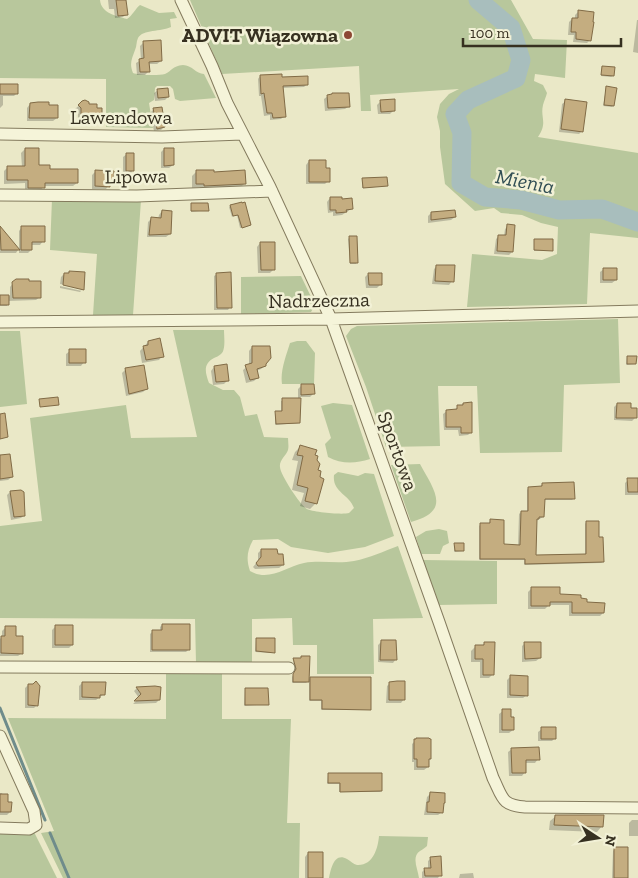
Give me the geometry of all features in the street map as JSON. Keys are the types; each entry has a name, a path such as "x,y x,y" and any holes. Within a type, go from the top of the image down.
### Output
{"street":[{"name":"Sportowa","path":"181,0 242,134 272,191 331,319 493,778 503,798 509,805 525,807 638,808"},
{"name":"Lawendowa","path":"0,134 162,137 242,134"},
{"name":"Lipowa","path":"0,195 137,196 272,191"},
{"name":"Nadrzeczna","path":"0,322 331,319 638,311"},
{"path":"0,667 289,668"},
{"path":"0,736 34,811 36,825 30,828 0,828"}],"green space":[{"path":"0,0 100,0 106,11 127,19 140,5 159,13 174,12 177,18 170,19 171,27 140,35 131,61 133,73 162,75 177,66 186,65 204,74 216,98 180,101 175,99 173,89 170,86 157,86 155,88 154,100 149,103 153,128 106,127 106,79 0,78"},
{"path":"190,0 511,0 533,39 567,40 565,78 535,74 534,81 543,85 547,93 542,109 543,128 538,137 638,153 638,238 590,233 587,304 467,307 472,254 542,260 557,254 558,227 541,223 522,215 501,213 494,208 475,211 445,184 437,117 440,104 449,94 459,89 370,95 371,111 361,111 359,66 222,74"},
{"path":"52,199 141,200 133,315 93,315 97,254 50,250"},
{"path":"301,276 315,305 311,312 241,314 241,277"},
{"path":"618,319 620,383 564,385 562,452 480,453 477,386 438,386 440,446 386,447 366,387 346,336 351,329 357,326"},
{"path":"173,330 224,330 223,352 210,360 207,366 206,372 209,383 223,390 234,390 240,397 245,416 257,414 264,437 288,438 288,450 281,462 281,471 295,496 307,509 327,513 349,513 354,508 352,503 338,489 334,481 334,475 338,472 358,476 365,473 374,474 394,536 365,547 328,553 291,547 278,539 253,540 248,551 248,563 250,571 264,575 277,573 304,563 354,561 398,546 423,618 373,619 374,674 317,674 317,645 293,645 292,618 252,619 252,663 196,663 195,619 0,618 0,526 42,521 30,418 126,405 131,438 197,437"},
{"path":"0,331 20,331 27,404 0,407"},
{"path":"306,341 315,353 314,384 282,384 285,358 290,343"},
{"path":"333,403 352,405 370,459 348,462 328,457 325,444 331,438 321,406"},
{"path":"420,464 434,491 436,506 432,512 411,522 391,465"},
{"path":"439,529 447,531 449,543 443,546 440,554 421,554 416,537 426,531"},
{"path":"423,560 497,561 497,604 438,605"},
{"path":"166,673 222,673 222,719 291,719 287,823 300,823 299,878 63,878 41,833 54,831 8,718 166,719"},
{"path":"0,832 34,832 57,878 0,878"},
{"path":"379,836 428,837 427,846 416,856 419,878 329,878 334,863 339,858 343,857 357,865 367,863 376,851"}],"building":[{"path":"116,0 126,0 128,15 118,16"},
{"path":"578,10 594,12 591,41 576,39 576,32 571,32 572,18 578,18"},
{"path":"161,40 162,61 149,62 150,72 140,72 139,59 144,58 143,41"},
{"path":"602,66 615,67 614,76 601,75"},
{"path":"282,74 282,77 308,76 308,85 283,86 286,117 273,118 272,113 267,113 264,93 261,94 260,75"},
{"path":"0,84 18,84 18,94 0,94"},
{"path":"606,86 617,88 614,106 604,105"},
{"path":"168,88 169,97 158,98 157,89"},
{"path":"332,93 349,93 350,107 328,108 327,95"},
{"path":"395,99 395,111 381,112 380,100"},
{"path":"565,99 587,102 583,132 561,129"},
{"path":"85,100 89,104 97,104 97,108 102,108 102,119 81,120 81,108 78,105"},
{"path":"49,102 49,105 58,105 58,118 29,118 30,103"},
{"path":"162,107 165,127 157,129 153,108"},
{"path":"25,148 39,148 39,165 50,165 50,169 78,169 78,183 45,183 45,188 28,188 28,180 7,180 7,166 25,166"},
{"path":"164,148 174,148 174,165 164,166"},
{"path":"126,153 134,153 134,171 126,171"},
{"path":"309,160 326,160 326,168 330,168 330,182 309,182"},
{"path":"95,170 114,171 114,181 110,181 110,187 95,186"},
{"path":"196,170 214,170 214,172 245,170 246,184 204,186 204,184 196,184"},
{"path":"387,177 388,186 363,188 362,178"},
{"path":"330,197 352,198 353,209 346,210 347,212 336,213 336,210 330,210"},
{"path":"245,202 251,225 242,228 238,215 233,216 230,205"},
{"path":"191,203 208,203 209,211 191,211"},
{"path":"162,210 172,211 171,234 149,235 151,217 161,218"},
{"path":"455,210 456,217 431,220 431,212"},
{"path":"507,224 515,225 513,252 497,251 498,235 506,235"},
{"path":"0,226 20,250 1,250"},
{"path":"21,226 45,226 45,242 32,242 32,250 21,250"},
{"path":"349,236 357,236 358,263 350,263"},
{"path":"534,239 553,239 553,251 534,250"},
{"path":"260,242 275,242 275,270 261,270"},
{"path":"436,265 455,265 454,282 435,281"},
{"path":"603,268 617,268 617,280 603,280"},
{"path":"69,271 85,272 84,290 63,285 64,273 69,273"},
{"path":"231,272 232,308 217,308 216,273"},
{"path":"368,273 382,273 382,285 369,285"},
{"path":"16,279 41,281 41,298 13,298 12,282"},
{"path":"0,295 9,295 9,305 0,305"},
{"path":"160,338 164,357 146,360 143,346 148,345 148,341"},
{"path":"252,346 270,346 271,358 266,366 257,369 259,378 250,380 245,365 252,363"},
{"path":"69,349 86,349 86,363 69,363"},
{"path":"627,356 637,356 636,364 627,364"},
{"path":"227,364 229,381 216,382 214,366"},
{"path":"144,365 148,389 129,394 125,368"},
{"path":"301,384 314,384 315,394 301,395"},
{"path":"58,397 59,405 40,407 39,399"},
{"path":"282,398 301,398 300,423 276,424 275,411 282,411"},
{"path":"472,402 472,433 461,433 461,427 446,427 446,410 457,409 457,405"},
{"path":"617,403 631,403 631,408 637,408 637,418 616,418"},
{"path":"5,413 8,437 0,439 0,414"},
{"path":"300,445 317,450 315,455 318,456 317,460 320,464 318,470 321,471 320,477 324,479 317,504 305,501 308,488 297,485 303,456 297,455"},
{"path":"10,454 13,477 0,479 0,455"},
{"path":"627,478 638,478 638,492 628,492"},
{"path":"574,482 575,499 545,499 544,517 537,519 536,555 586,554 586,521 599,521 599,537 603,537 604,562 525,564 525,559 480,559 480,523 490,523 490,519 504,520 504,544 520,545 521,511 528,511 528,487 542,486 542,483"},
{"path":"21,490 24,492 25,516 14,517 10,491"},
{"path":"454,543 464,543 464,551 455,551"},
{"path":"261,549 277,549 278,554 283,554 284,565 258,566 256,563 261,557"},
{"path":"531,587 560,587 560,594 581,595 581,598 587,599 587,602 605,603 604,613 572,613 572,602 550,602 550,606 531,606"},
{"path":"162,624 190,624 190,650 152,650 152,630 162,630"},
{"path":"55,625 73,625 73,645 55,645"},
{"path":"5,626 16,626 16,636 23,636 23,654 1,653 1,636 5,636"},
{"path":"256,638 275,638 275,653 256,651"},
{"path":"381,640 396,640 397,660 380,660"},
{"path":"484,642 495,642 494,675 483,675 483,659 475,659 475,645 484,645"},
{"path":"524,642 541,642 541,658 525,659"},
{"path":"301,656 310,656 309,682 293,682 293,674 296,669 293,658 301,658"},
{"path":"510,675 528,676 528,696 510,695"},
{"path":"310,677 371,677 371,710 322,709 322,700 310,700"},
{"path":"36,681 40,686 38,706 28,705 28,684 33,684"},
{"path":"405,681 405,700 389,700 389,682"},
{"path":"82,682 106,682 105,695 100,695 100,698 82,697"},
{"path":"136,687 161,687 160,700 134,701 141,694"},
{"path":"245,688 268,688 269,705 245,705"},
{"path":"502,709 511,709 511,717 514,717 514,730 502,730"},
{"path":"541,727 556,727 556,739 541,739"},
{"path":"414,739 431,739 429,767 417,767 417,759 414,759"},
{"path":"539,747 540,760 526,760 526,773 512,773 511,748"},
{"path":"328,773 382,773 382,791 340,792 340,783 328,783"},
{"path":"430,792 445,793 443,813 427,812"},
{"path":"0,794 8,794 8,802 12,802 11,812 0,812"},
{"path":"555,815 604,815 603,827 554,825"},
{"path":"614,847 628,847 628,878 614,878"},
{"path":"308,852 323,852 323,878 308,878"},
{"path":"441,856 442,876 425,876 424,868 431,868 430,857"}],"waterway":[{"name":"Mienia","path":"478,0 511,28 521,60 516,78 468,100 455,114 462,133 461,183 485,197 521,200 559,210 602,209 638,222"},
{"path":"0,708 45,820"},
{"path":"50,833 69,878"}],"place":[{"name":"ADVIT Wiązowna","path":"348,35"}]}
